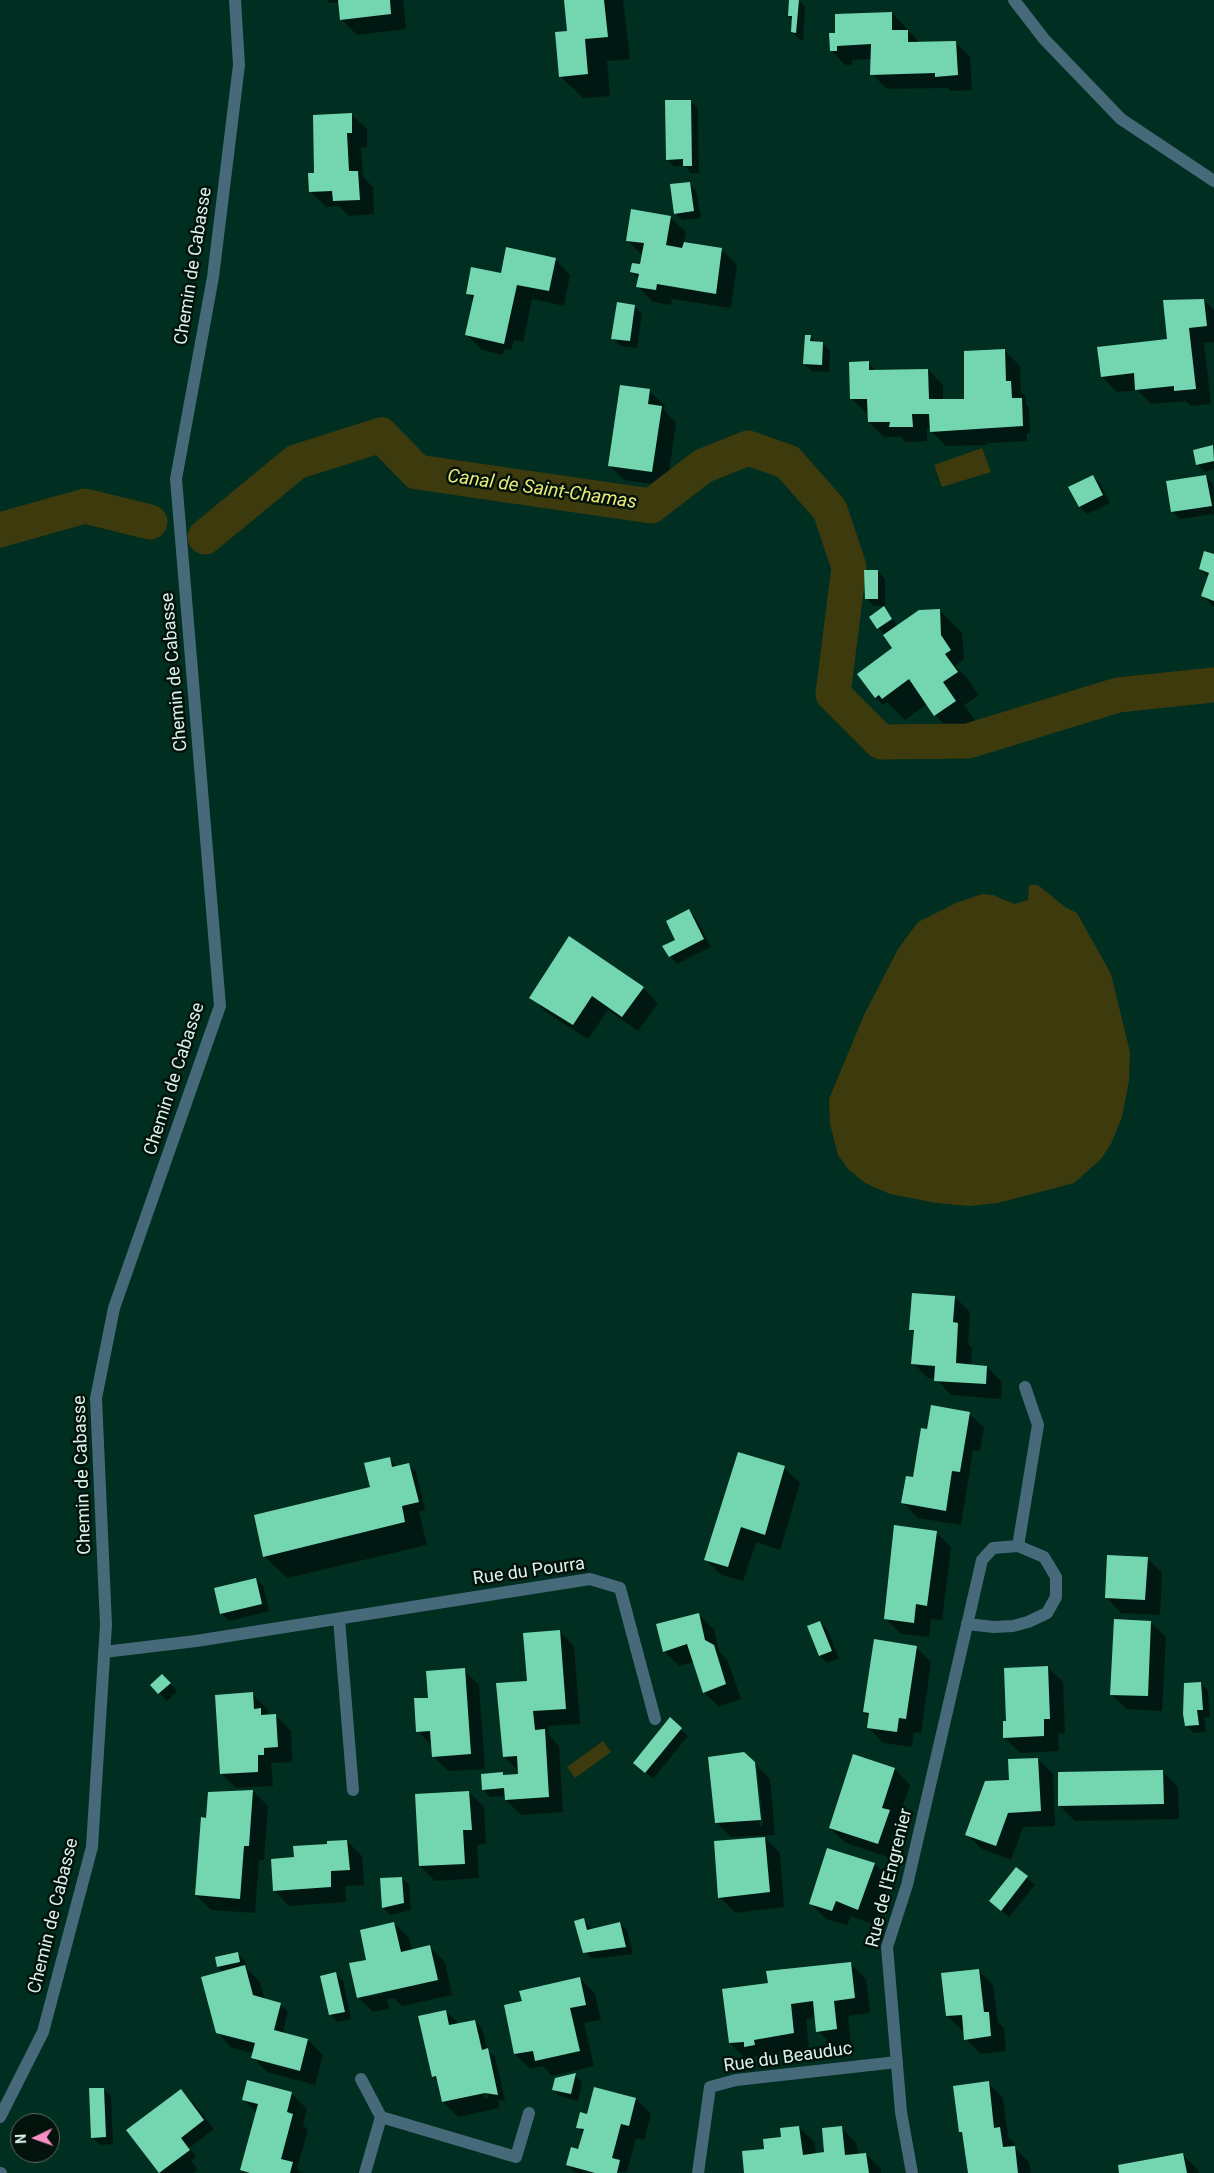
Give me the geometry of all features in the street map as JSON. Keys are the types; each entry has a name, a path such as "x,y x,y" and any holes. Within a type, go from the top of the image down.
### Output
{"street":[{"name":"Chemin de Cabasse","path":"0,2118 43,2032 92,1846 106,1625 96,1398 114,1308 220,1006 176,479 213,277 239,65 235,0"},
{"path":"1014,0 1044,39 1122,119 1214,181"},
{"path":"1018,1546 1038,1425 1025,1387"},
{"name":"Rue de l'Engrenier","path":"912,2173 901,2112 887,1948 909,1875 982,1560 993,1548 1018,1546 1044,1557 1056,1577 1056,1597 1047,1613 1013,1626 994,1627 968,1624"},
{"name":"Rue du Pourra","path":"104,1652 196,1642 590,1579 620,1588 655,1719"},
{"path":"339,1619 353,1790"},
{"name":"Rue du Beauduc","path":"698,2173 710,2087 736,2080 897,2062"},
{"path":"361,2079 381,2117 365,2173"},
{"path":"381,2117 516,2157 528,2113"}],"shaded area":[{"path":"982,448 991,472 942,487 934,465"},
{"path":"1029,885 1038,885 1065,907 1077,913 1111,974 1130,1052 1129,1081 1122,1117 1111,1144 1101,1159 1074,1183 998,1203 969,1206 936,1203 890,1194 865,1183 848,1169 838,1155 830,1124 829,1099 864,1015 898,949 918,922 956,903 982,894 993,895 1014,904 1028,900"},
{"path":"603,1741 611,1752 575,1778 567,1767"}],"building":[{"path":"338,0 390,0 391,14 340,20"},
{"path":"564,0 604,0 608,37 585,39 588,74 559,77 555,32 567,31"},
{"path":"789,0 799,0 796,33 791,32 792,16 788,16"},
{"path":"892,12 892,30 908,30 908,42 956,41 958,75 935,77 935,73 870,75 871,44 837,46 837,51 830,51 829,33 835,33 835,14"},
{"path":"665,100 691,100 692,166 683,166 683,159 666,160"},
{"path":"352,113 352,133 347,133 349,171 358,171 360,200 333,201 332,191 309,192 308,173 314,173 313,115"},
{"path":"690,182 694,211 674,214 670,184"},
{"path":"631,209 671,216 666,245 682,248 684,242 722,248 716,294 657,284 656,290 636,287 639,274 630,272 632,263 640,264 644,243 626,241"},
{"path":"506,247 556,258 549,291 517,285 504,344 465,335 474,295 466,294 471,267 501,273"},
{"path":"1204,299 1207,326 1189,328 1196,389 1174,391 1174,386 1135,390 1134,373 1101,377 1097,347 1167,339 1163,300"},
{"path":"617,302 635,305 630,341 611,339"},
{"path":"805,335 811,335 810,341 823,342 822,365 803,364"},
{"path":"1005,349 1006,381 1011,381 1012,398 1022,398 1023,426 930,432 929,414 912,414 913,427 889,427 890,422 868,422 867,399 850,399 849,362 869,361 869,370 928,369 929,399 964,399 964,351"},
{"path":"620,385 650,389 648,404 662,406 652,472 608,466"},
{"path":"1213,445 1214,461 1196,465 1193,450"},
{"path":"1093,475 1103,495 1079,507 1068,487"},
{"path":"1206,475 1212,506 1171,512 1166,481"},
{"path":"1204,551 1214,554 1214,601 1201,596 1209,573 1199,569"},
{"path":"864,570 878,570 878,599 865,599"},
{"path":"884,606 892,619 877,629 869,617"},
{"path":"940,609 941,635 951,650 945,654 958,672 943,682 956,701 934,716 909,679 882,699 879,695 875,698 857,674 892,648 883,635 919,610"},
{"path":"689,909 704,939 669,957 662,946 675,940 666,921"},
{"path":"569,936 644,987 622,1017 592,996 573,1025 529,998"},
{"path":"912,1293 955,1296 953,1322 958,1323 956,1363 987,1366 986,1384 934,1381 935,1366 911,1364 914,1330 909,1330"},
{"path":"931,1405 970,1412 960,1472 952,1471 946,1511 901,1503 906,1476 913,1477 921,1428 927,1429"},
{"path":"738,1452 785,1466 765,1535 741,1527 728,1567 704,1560"},
{"path":"390,1457 392,1467 409,1463 419,1502 402,1506 405,1522 263,1557 254,1515 370,1487 364,1463"},
{"path":"894,1525 937,1531 927,1606 916,1604 914,1623 884,1619"},
{"path":"1107,1555 1148,1557 1145,1600 1105,1598"},
{"path":"256,1578 262,1604 220,1614 214,1588"},
{"path":"699,1613 705,1640 714,1645 726,1684 703,1693 687,1644 663,1652 656,1624"},
{"path":"1114,1619 1151,1621 1148,1696 1110,1695"},
{"path":"820,1621 832,1651 819,1656 807,1626"},
{"path":"560,1630 566,1709 533,1711 535,1730 545,1729 549,1797 505,1800 504,1788 482,1790 481,1774 503,1772 503,1775 518,1774 517,1756 503,1757 496,1683 527,1681 523,1633"},
{"path":"874,1639 917,1646 906,1719 899,1718 897,1732 867,1728 869,1713 863,1712"},
{"path":"1048,1666 1050,1719 1044,1719 1044,1736 1003,1738 1003,1721 1006,1721 1004,1668"},
{"path":"465,1668 471,1754 432,1757 430,1731 416,1732 414,1698 428,1698 426,1671"},
{"path":"162,1674 171,1683 158,1694 150,1685"},
{"path":"1201,1682 1203,1710 1197,1710 1199,1725 1185,1726 1183,1714 1184,1683"},
{"path":"253,1692 254,1709 261,1708 261,1715 276,1714 278,1747 264,1748 264,1755 258,1755 258,1772 220,1774 215,1695"},
{"path":"670,1717 682,1728 645,1773 633,1763"},
{"path":"744,1752 755,1762 761,1820 715,1823 708,1757"},
{"path":"853,1754 895,1768 882,1808 890,1810 878,1844 829,1828"},
{"path":"1038,1758 1041,1811 1008,1813 996,1846 965,1835 985,1781 1009,1780 1008,1759"},
{"path":"1163,1770 1164,1804 1058,1806 1058,1772"},
{"path":"253,1790 249,1846 244,1846 240,1899 195,1895 201,1817 206,1818 208,1792"},
{"path":"469,1791 472,1830 463,1830 465,1864 419,1866 415,1794"},
{"path":"765,1837 770,1892 718,1898 714,1841"},
{"path":"347,1840 350,1870 331,1871 331,1887 273,1891 271,1859 294,1857 293,1846 327,1844 327,1841"},
{"path":"827,1848 875,1863 858,1910 836,1901 832,1911 809,1904"},
{"path":"1016,1867 1028,1876 1001,1911 989,1901"},
{"path":"402,1877 404,1903 382,1908 380,1878"},
{"path":"584,1918 587,1930 620,1922 626,1947 583,1953 574,1921"},
{"path":"394,1922 401,1952 430,1945 438,1980 357,1998 349,1963 366,1960 360,1930"},
{"path":"238,1952 240,1962 217,1967 215,1957"},
{"path":"851,1962 855,1998 834,2001 837,2029 816,2032 813,2001 791,2004 794,2033 754,2040 755,2045 744,2047 744,2042 729,2043 722,1989 768,1983 766,1971"},
{"path":"245,1965 253,1995 281,2003 274,2030 308,2039 300,2071 251,2058 255,2043 216,2033 201,1977"},
{"path":"979,1969 984,2012 989,2012 991,2036 964,2040 962,2015 946,2016 941,1973"},
{"path":"336,1972 345,2012 329,2015 320,1976"},
{"path":"580,1977 586,2005 570,2008 580,2051 535,2061 533,2051 514,2054 504,2005 522,2001 519,1991"},
{"path":"446,2010 449,2025 475,2020 482,2050 488,2048 498,2095 485,2093 442,2102 436,2076 432,2077 418,2016"},
{"path":"576,2073 571,2094 552,2090 555,2078"},
{"path":"247,2080 292,2092 287,2112 293,2114 281,2159 293,2162 290,2173 250,2173 240,2170 258,2104 242,2100"},
{"path":"989,2081 994,2128 1000,2127 1003,2147 1015,2146 1018,2173 968,2173 962,2132 959,2132 953,2086"},
{"path":"594,2087 636,2098 629,2126 621,2124 612,2158 620,2160 617,2173 595,2173 566,2165 571,2147 578,2149 584,2129 576,2128 580,2112 587,2114"},
{"path":"89,2088 104,2088 106,2137 91,2138"},
{"path":"181,2089 204,2120 181,2138 190,2150 159,2173 126,2130"},
{"path":"799,2126 803,2155 824,2152 822,2128 842,2126 845,2155 866,2153 869,2173 744,2173 742,2151 764,2149 763,2139 781,2137 780,2128"},
{"path":"1183,2153 1187,2173 1119,2173 1118,2165"}],"waterway":[{"name":"Canal de Saint-Chamas","path":"205,537 296,462 381,435 417,472 651,506 703,466 748,448 788,462 830,510 849,567 833,694 881,742 968,741 1118,695 1214,685"},
{"name":"Canal de Saint-Chamas","path":"0,530 85,506 150,522"}]}
